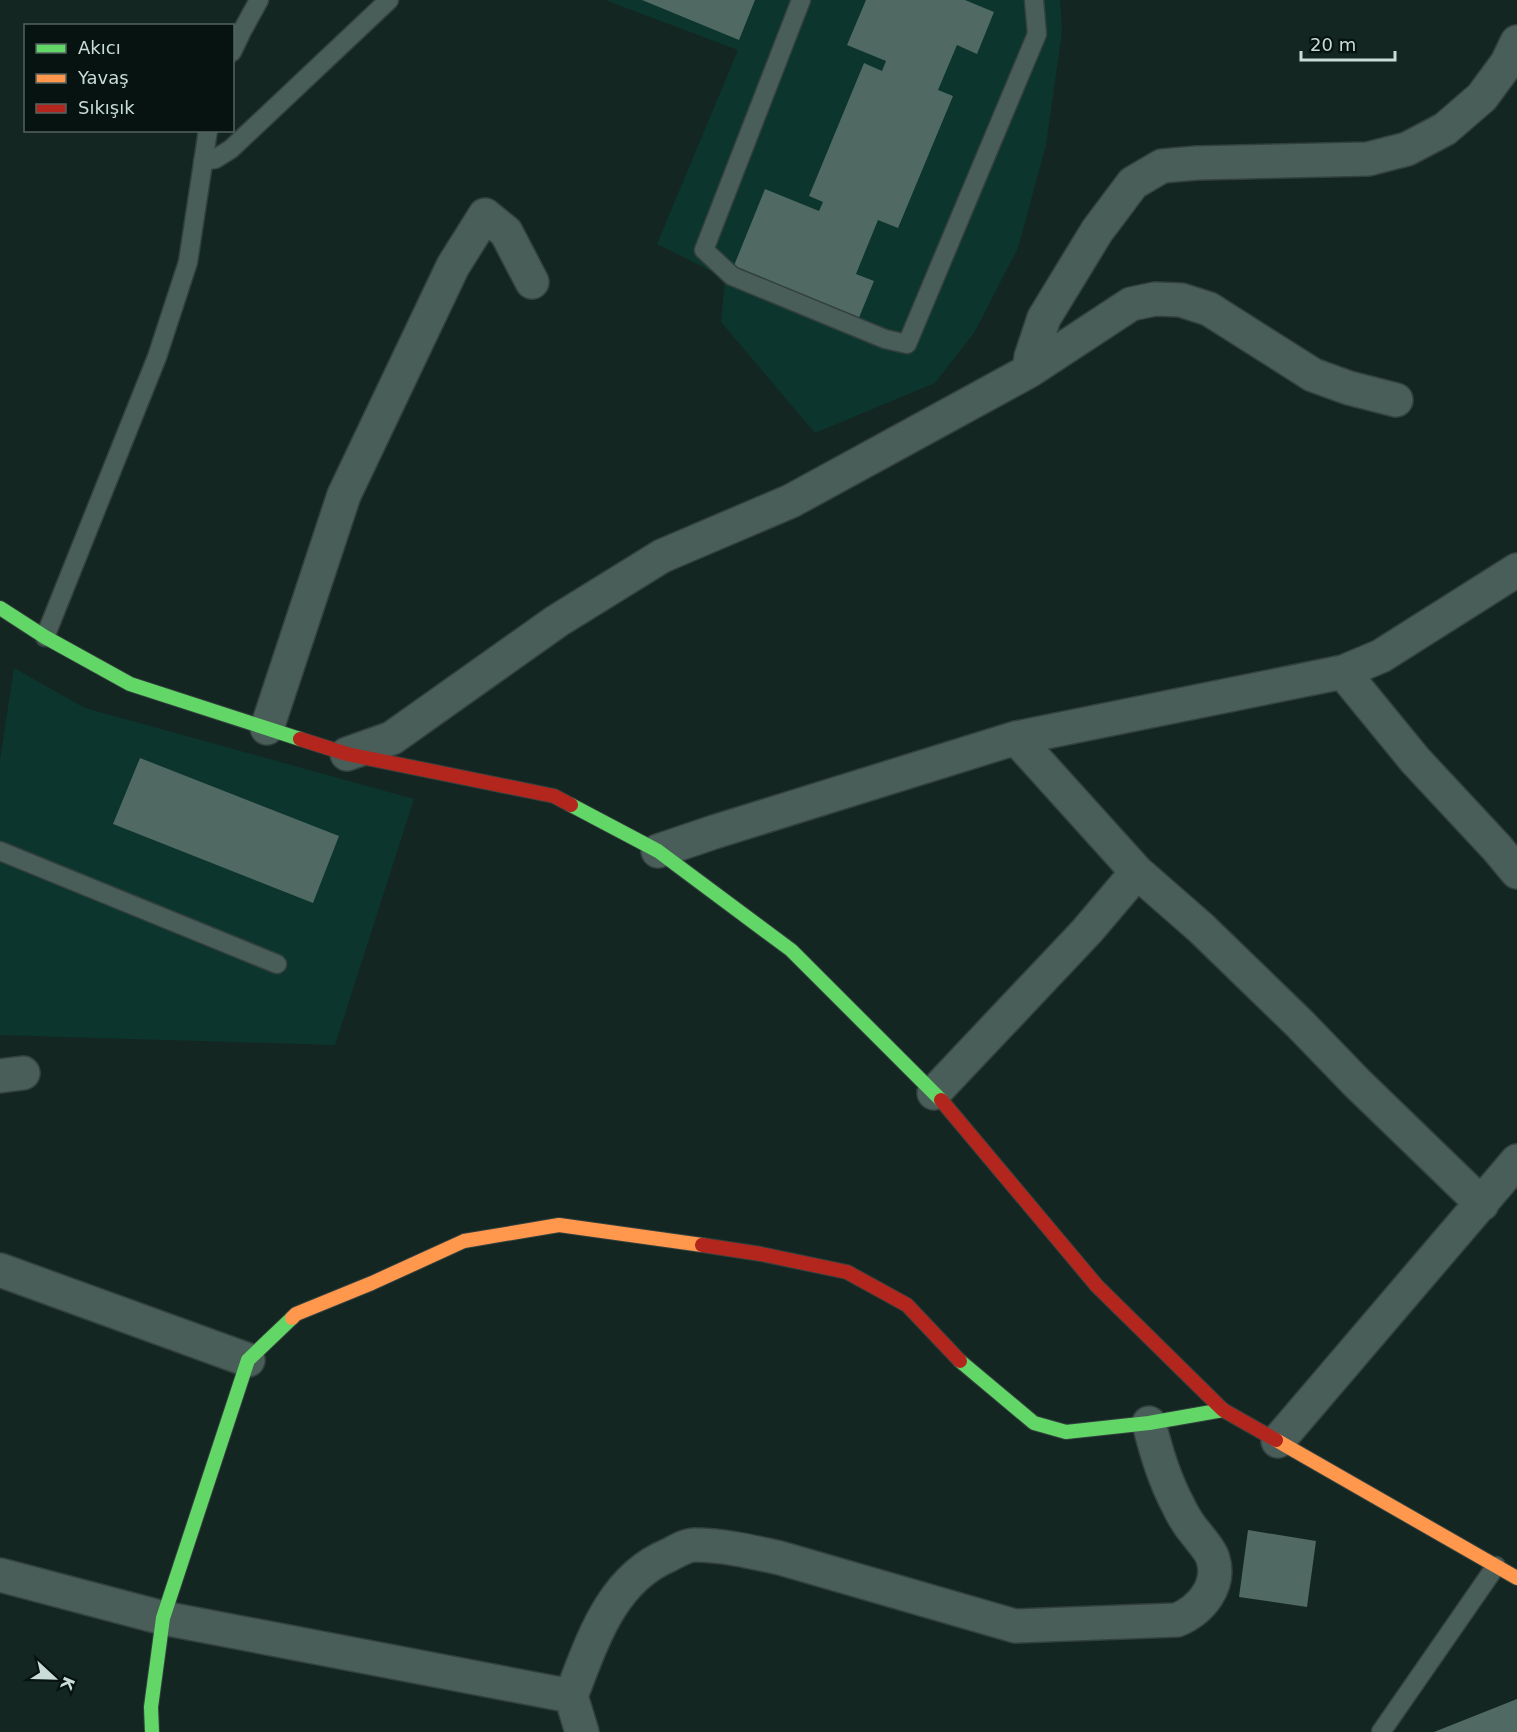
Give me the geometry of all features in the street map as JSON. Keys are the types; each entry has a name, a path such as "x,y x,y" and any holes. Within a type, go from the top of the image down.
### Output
{"street":[{"path":"1029,371 1031,357 1044,318 1097,231 1132,183 1162,166 1197,163 1368,159 1407,149 1445,129 1482,97 1507,63 1517,42"},
{"path":"267,728 344,495 453,266 485,215 506,232 532,282"},
{"path":"347,754 392,738 557,621 662,556 791,501 1029,371 1131,304 1155,299 1181,300 1209,309 1312,375 1349,388 1396,400"},
{"path":"658,851 1016,738 1343,672 1381,656 1517,570"},
{"path":"0,608 45,637 130,684 347,754 554,796 658,851 791,950 934,1093 1097,1286 1223,1410 1517,1578"},
{"path":"1343,672 1415,760 1517,872"},
{"path":"1016,738 1137,872 1201,928 1482,1204"},
{"path":"934,1093 1087,931 1137,872"},
{"path":"1278,1441 1517,1161"},
{"path":"152,1732 152,1707 163,1618 248,1360 296,1314 372,1283 464,1241 559,1225 760,1254 847,1272 907,1305 961,1362 1034,1423 1066,1432 1149,1423 1223,1410"},
{"path":"0,1270 248,1360"},
{"path":"582,1732 571,1696 597,1629 620,1591 652,1562 692,1545 780,1558 1015,1626 1177,1620 1190,1615 1208,1596 1213,1584 1215,1570 1213,1557 1178,1507 1156,1453 1149,1423"},
{"path":"0,1575 163,1618 571,1696"}],"lane":[{"path":"234,48 259,0"},
{"path":"203,161 224,155 231,149 389,0"},
{"path":"801,0 704,250 732,276 885,339 907,344 1036,34 1034,0"},
{"path":"45,637 157,357 188,262 208,132"},
{"path":"0,851 277,964"},
{"path":"1381,1732 1496,1566"}],"shaded area":[{"path":"605,0 1060,0 1062,32 1046,145 1018,248 974,333 935,383 815,433 721,322 725,278 657,244 738,50"},
{"path":"14,668 85,708 414,799 335,1045 0,1035 0,760"}],"building":[{"path":"642,0 755,0 739,40"},
{"path":"866,0 965,0 994,12 977,54 957,45 938,90 953,96 898,228 878,220 856,274 874,281 858,320 733,268 765,189 819,211 823,202 809,196 864,63 882,71 886,61 847,45"},
{"path":"140,758 339,836 313,903 113,824"},
{"path":"1248,1530 1316,1541 1307,1607 1239,1597"},
{"path":"1517,1699 1517,1732 1434,1732"}],"traffic: fast":[{"path":"0,608 45,637 130,684 300,739"},
{"path":"571,805 658,851 791,950 941,1100"},
{"path":"152,1732 151,1707 163,1618 248,1360 292,1318"},
{"path":"960,1361 1034,1423 1066,1432 1149,1423 1223,1410"}],"traffic: slow":[{"path":"292,1318 296,1314 372,1283 464,1241 559,1225 702,1245"},
{"path":"1276,1440 1517,1578"}],"traffic: jam":[{"path":"300,739 347,754 554,796 571,805"},
{"path":"941,1100 1097,1286 1223,1410 1276,1440"},
{"path":"702,1245 761,1254 847,1272 907,1305 960,1361"}]}
